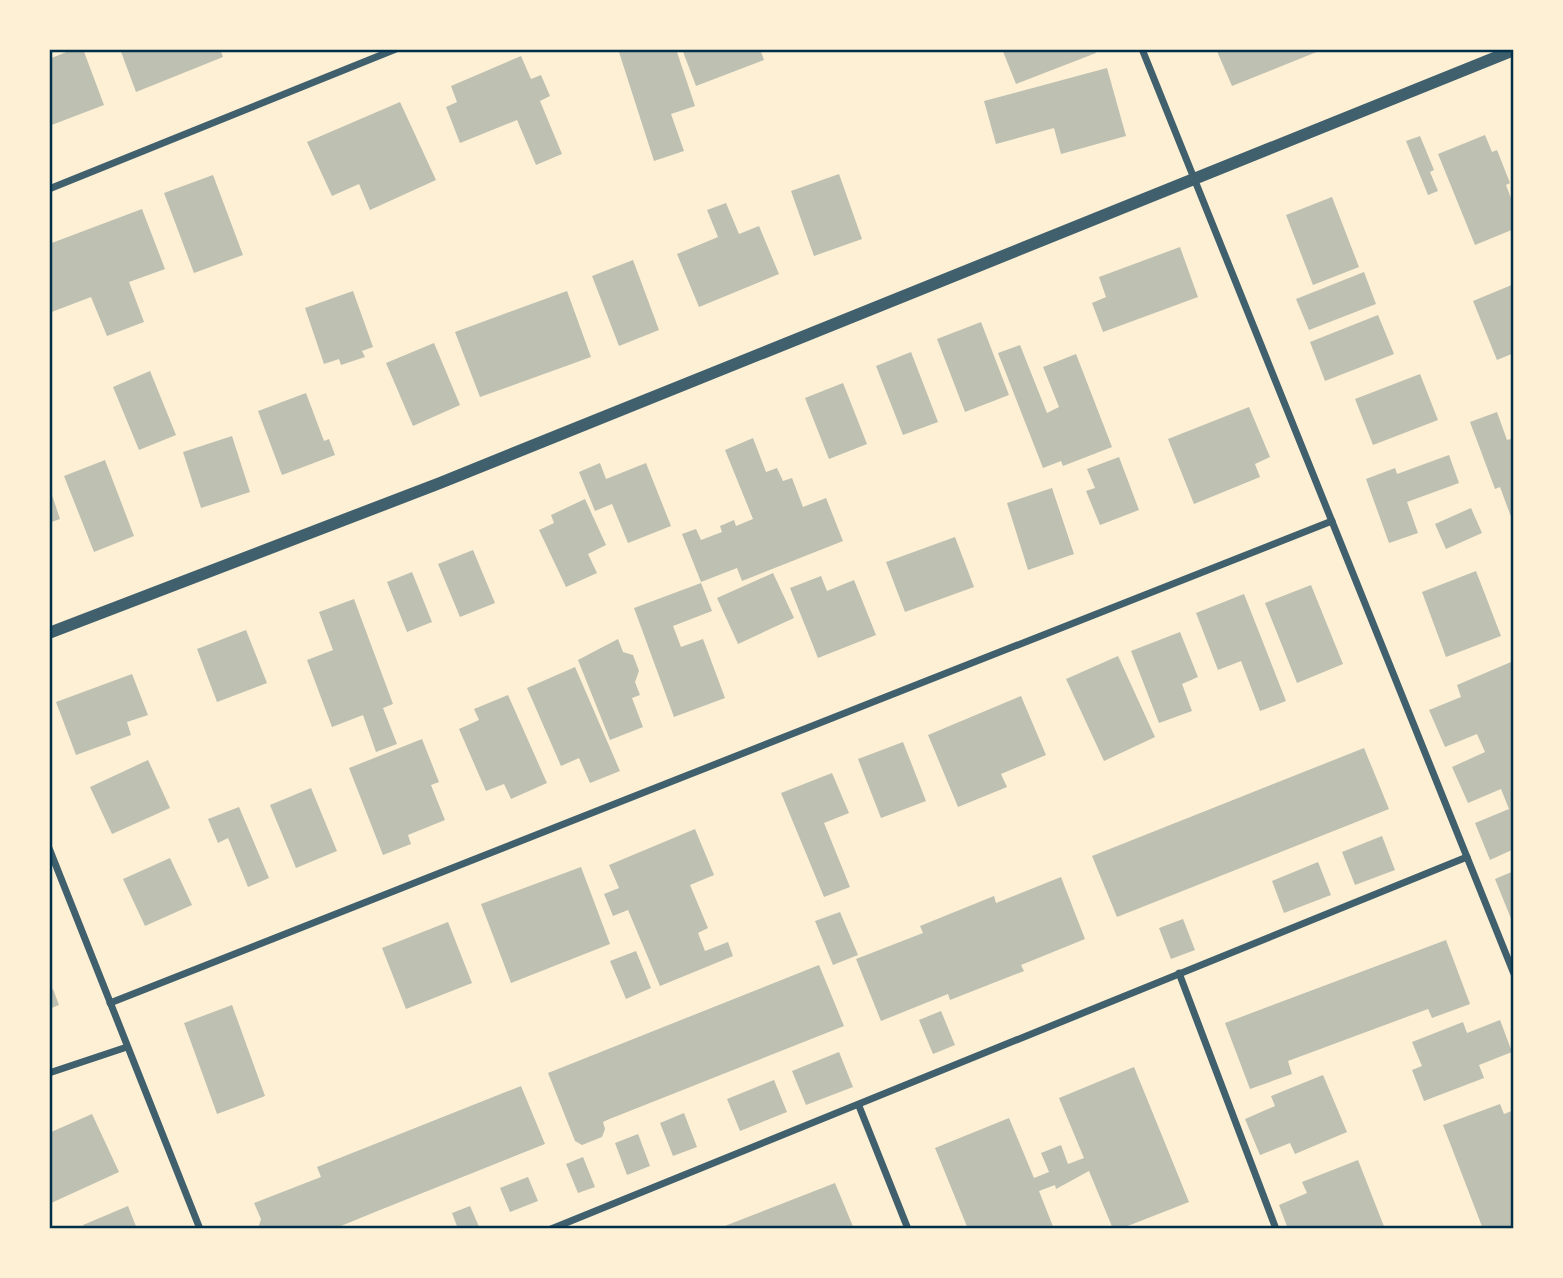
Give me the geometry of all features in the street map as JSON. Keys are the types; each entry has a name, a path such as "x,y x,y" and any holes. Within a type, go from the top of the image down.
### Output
{"street":[{"path":"49,189 396,49"},
{"path":"1142,49 1514,974"},
{"path":"49,633 452,478 1514,50"},
{"path":"110,1003 1332,521"},
{"path":"49,848 200,1229"},
{"path":"556,1228 859,1106 1179,972 1467,858"},
{"path":"1179,972 1276,1229"},
{"path":"49,1073 127,1047"},
{"path":"859,1106 908,1229"}],"building":[{"path":"74,49 83,49 104,105 49,126 49,59"},
{"path":"120,49 220,49 223,57 136,92"},
{"path":"618,49 676,49 695,106 671,114 684,151 654,161"},
{"path":"682,49 760,49 764,60 696,86"},
{"path":"1002,49 1094,49 1096,53 1016,84"},
{"path":"1216,49 1324,49 1232,86"},
{"path":"521,56 531,79 541,75 550,96 540,101 562,154 536,165 517,120 460,143 446,107 457,102 451,86"},
{"path":"1107,68 1126,136 1061,154 1054,128 996,144 984,101"},
{"path":"400,102 436,180 370,210 359,184 332,196 307,142"},
{"path":"1485,135 1492,152 1497,150 1510,183 1506,185 1514,206 1514,229 1475,245 1438,154"},
{"path":"1420,136 1434,170 1430,172 1438,191 1428,195 1406,141"},
{"path":"839,174 862,239 814,256 791,191"},
{"path":"213,175 243,255 194,273 164,193"},
{"path":"1332,197 1359,267 1313,285 1286,215"},
{"path":"726,203 739,234 759,226 779,274 699,307 677,254 718,237 707,210"},
{"path":"142,209 165,269 129,282 144,322 107,336 91,297 49,313 49,244"},
{"path":"1180,247 1198,297 1103,332 1092,303 1106,297 1099,277"},
{"path":"633,260 659,330 619,346 592,276"},
{"path":"1364,272 1376,304 1309,330 1296,299"},
{"path":"1514,284 1514,353 1497,360 1473,301"},
{"path":"353,291 373,347 362,351 365,357 341,365 339,359 324,364 305,308"},
{"path":"567,291 591,357 480,397 455,332"},
{"path":"1378,315 1394,354 1325,381 1310,342"},
{"path":"981,322 1009,395 965,412 937,339"},
{"path":"434,343 460,405 413,426 386,363"},
{"path":"1020,345 1047,413 1059,407 1043,367 1076,354 1112,447 1063,466 1061,461 1043,468 998,353"},
{"path":"911,352 938,422 903,435 876,366"},
{"path":"150,371 176,435 139,450 113,387"},
{"path":"1420,374 1438,420 1373,445 1355,399"},
{"path":"843,383 867,444 829,459 805,398"},
{"path":"306,393 324,441 329,439 335,455 282,475 258,411"},
{"path":"1249,407 1270,457 1255,464 1260,477 1194,504 1168,439"},
{"path":"1497,412 1507,440 1514,438 1514,525 1500,487 1495,489 1470,422"},
{"path":"232,436 250,492 201,508 183,452"},
{"path":"753,438 766,472 777,468 783,481 792,478 803,507 826,498 843,541 742,581 737,568 701,582 682,534 696,529 701,540 722,532 720,526 734,520 736,526 753,519 725,450"},
{"path":"1449,455 1459,483 1407,502 1418,533 1389,543 1366,479 1395,468 1397,474"},
{"path":"1119,457 1139,510 1100,525 1086,491 1095,488 1087,469"},
{"path":"105,460 134,536 94,552 64,476"},
{"path":"600,463 606,479 646,463 671,526 628,543 612,504 595,511 579,472"},
{"path":"49,486 60,519 49,523"},
{"path":"1052,488 1074,554 1028,570 1007,503"},
{"path":"585,499 606,545 588,554 597,573 566,587 539,530 554,523 551,515"},
{"path":"1471,508 1482,533 1446,549 1435,524"},
{"path":"955,537 974,587 905,612 886,562"},
{"path":"473,550 495,603 460,617 438,564"},
{"path":"1476,571 1501,636 1446,657 1422,592"},
{"path":"412,572 432,622 407,632 387,582"},
{"path":"773,573 794,618 738,644 717,598"},
{"path":"821,576 827,591 854,580 876,635 818,658 790,588"},
{"path":"701,583 712,611 673,626 681,647 703,639 725,698 674,717 634,608"},
{"path":"1311,585 1343,664 1297,683 1265,603"},
{"path":"1244,594 1286,701 1260,711 1241,661 1218,670 1196,613"},
{"path":"354,599 393,704 383,708 397,744 376,752 363,715 332,727 307,660 333,650 319,612"},
{"path":"246,630 267,683 217,702 197,649"},
{"path":"1180,632 1198,677 1182,684 1192,711 1159,723 1131,651"},
{"path":"618,639 623,652 633,655 639,671 635,682 640,695 632,698 643,727 610,740 578,660"},
{"path":"1118,656 1155,737 1104,761 1066,679"},
{"path":"1511,662 1514,670 1514,849 1490,860 1475,823 1509,809 1501,789 1468,803 1452,767 1485,752 1477,734 1445,747 1429,710 1461,697 1457,685"},
{"path":"575,667 620,771 590,783 579,758 561,766 527,688"},
{"path":"132,674 148,715 127,722 131,735 76,755 56,702"},
{"path":"508,695 547,783 511,799 504,784 486,791 459,729 479,720 474,709"},
{"path":"1021,696 1046,755 1001,774 1007,787 958,807 928,735"},
{"path":"422,739 439,782 431,785 445,820 408,835 411,844 383,855 349,768"},
{"path":"903,742 926,801 881,818 858,759"},
{"path":"1364,748 1389,809 1117,917 1092,856"},
{"path":"148,760 170,808 112,834 90,787"},
{"path":"832,773 849,813 824,823 850,887 824,897 781,793"},
{"path":"311,788 337,851 296,868 270,805"},
{"path":"239,807 269,878 248,887 228,838 218,843 208,819"},
{"path":"695,829 714,875 690,885 708,928 698,933 705,951 728,942 733,956 660,986 628,910 613,916 604,894 619,888 609,865"},
{"path":"1382,836 1395,870 1355,885 1342,852"},
{"path":"170,858 192,905 145,926 123,879"},
{"path":"1318,862 1331,895 1284,913 1272,881"},
{"path":"581,867 610,944 511,983 481,904"},
{"path":"1514,871 1514,920 1512,921 1495,879"},
{"path":"1061,877 1085,939 1021,965 1024,971 950,1000 948,994 881,1021 856,959 923,933 920,926 994,896 996,903"},
{"path":"840,912 858,955 833,965 815,921"},
{"path":"1183,919 1195,950 1171,959 1159,928"},
{"path":"448,922 472,983 406,1009 382,948"},
{"path":"1446,940 1470,1004 1432,1018 1428,1009 1288,1061 1292,1074 1250,1089 1225,1023"},
{"path":"636,951 651,988 626,999 610,961"},
{"path":"819,965 844,1026 607,1120 603,1122 605,1129 602,1137 582,1145 575,1141 548,1073"},
{"path":"53,989 59,1005 49,1009 49,990"},
{"path":"232,1005 265,1096 217,1114 184,1023"},
{"path":"941,1011 955,1045 933,1054 919,1020"},
{"path":"1500,1020 1512,1052 1479,1065 1484,1078 1424,1101 1412,1070 1422,1066 1412,1042 1463,1022 1467,1033"},
{"path":"839,1052 853,1087 806,1105 792,1071"},
{"path":"1134,1067 1189,1202 1120,1229 1113,1229 1089,1171 1056,1189 1055,1185 1039,1191 1054,1229 968,1229 935,1148 1009,1118 1034,1178 1049,1172 1041,1153 1061,1145 1068,1164 1084,1158 1059,1098"},
{"path":"1323,1075 1347,1132 1295,1154 1290,1143 1260,1155 1245,1119 1275,1106 1271,1096"},
{"path":"774,1080 787,1112 740,1131 727,1099"},
{"path":"521,1086 545,1144 341,1226 342,1229 258,1229 261,1219 254,1203 321,1177 317,1167"},
{"path":"1500,1104 1504,1114 1514,1110 1514,1229 1483,1229 1443,1125"},
{"path":"684,1113 697,1147 673,1156 660,1123"},
{"path":"92,1114 119,1172 49,1204 49,1133"},
{"path":"638,1134 650,1166 627,1175 615,1143"},
{"path":"583,1157 595,1187 578,1193 566,1164"},
{"path":"1358,1160 1385,1229 1288,1229 1279,1205 1307,1193 1302,1182"},
{"path":"528,1177 538,1201 510,1212 500,1188"},
{"path":"835,1183 854,1229 717,1229"},
{"path":"128,1206 137,1229 85,1229 83,1225"},
{"path":"470,1206 480,1229 458,1229 452,1213"}]}
